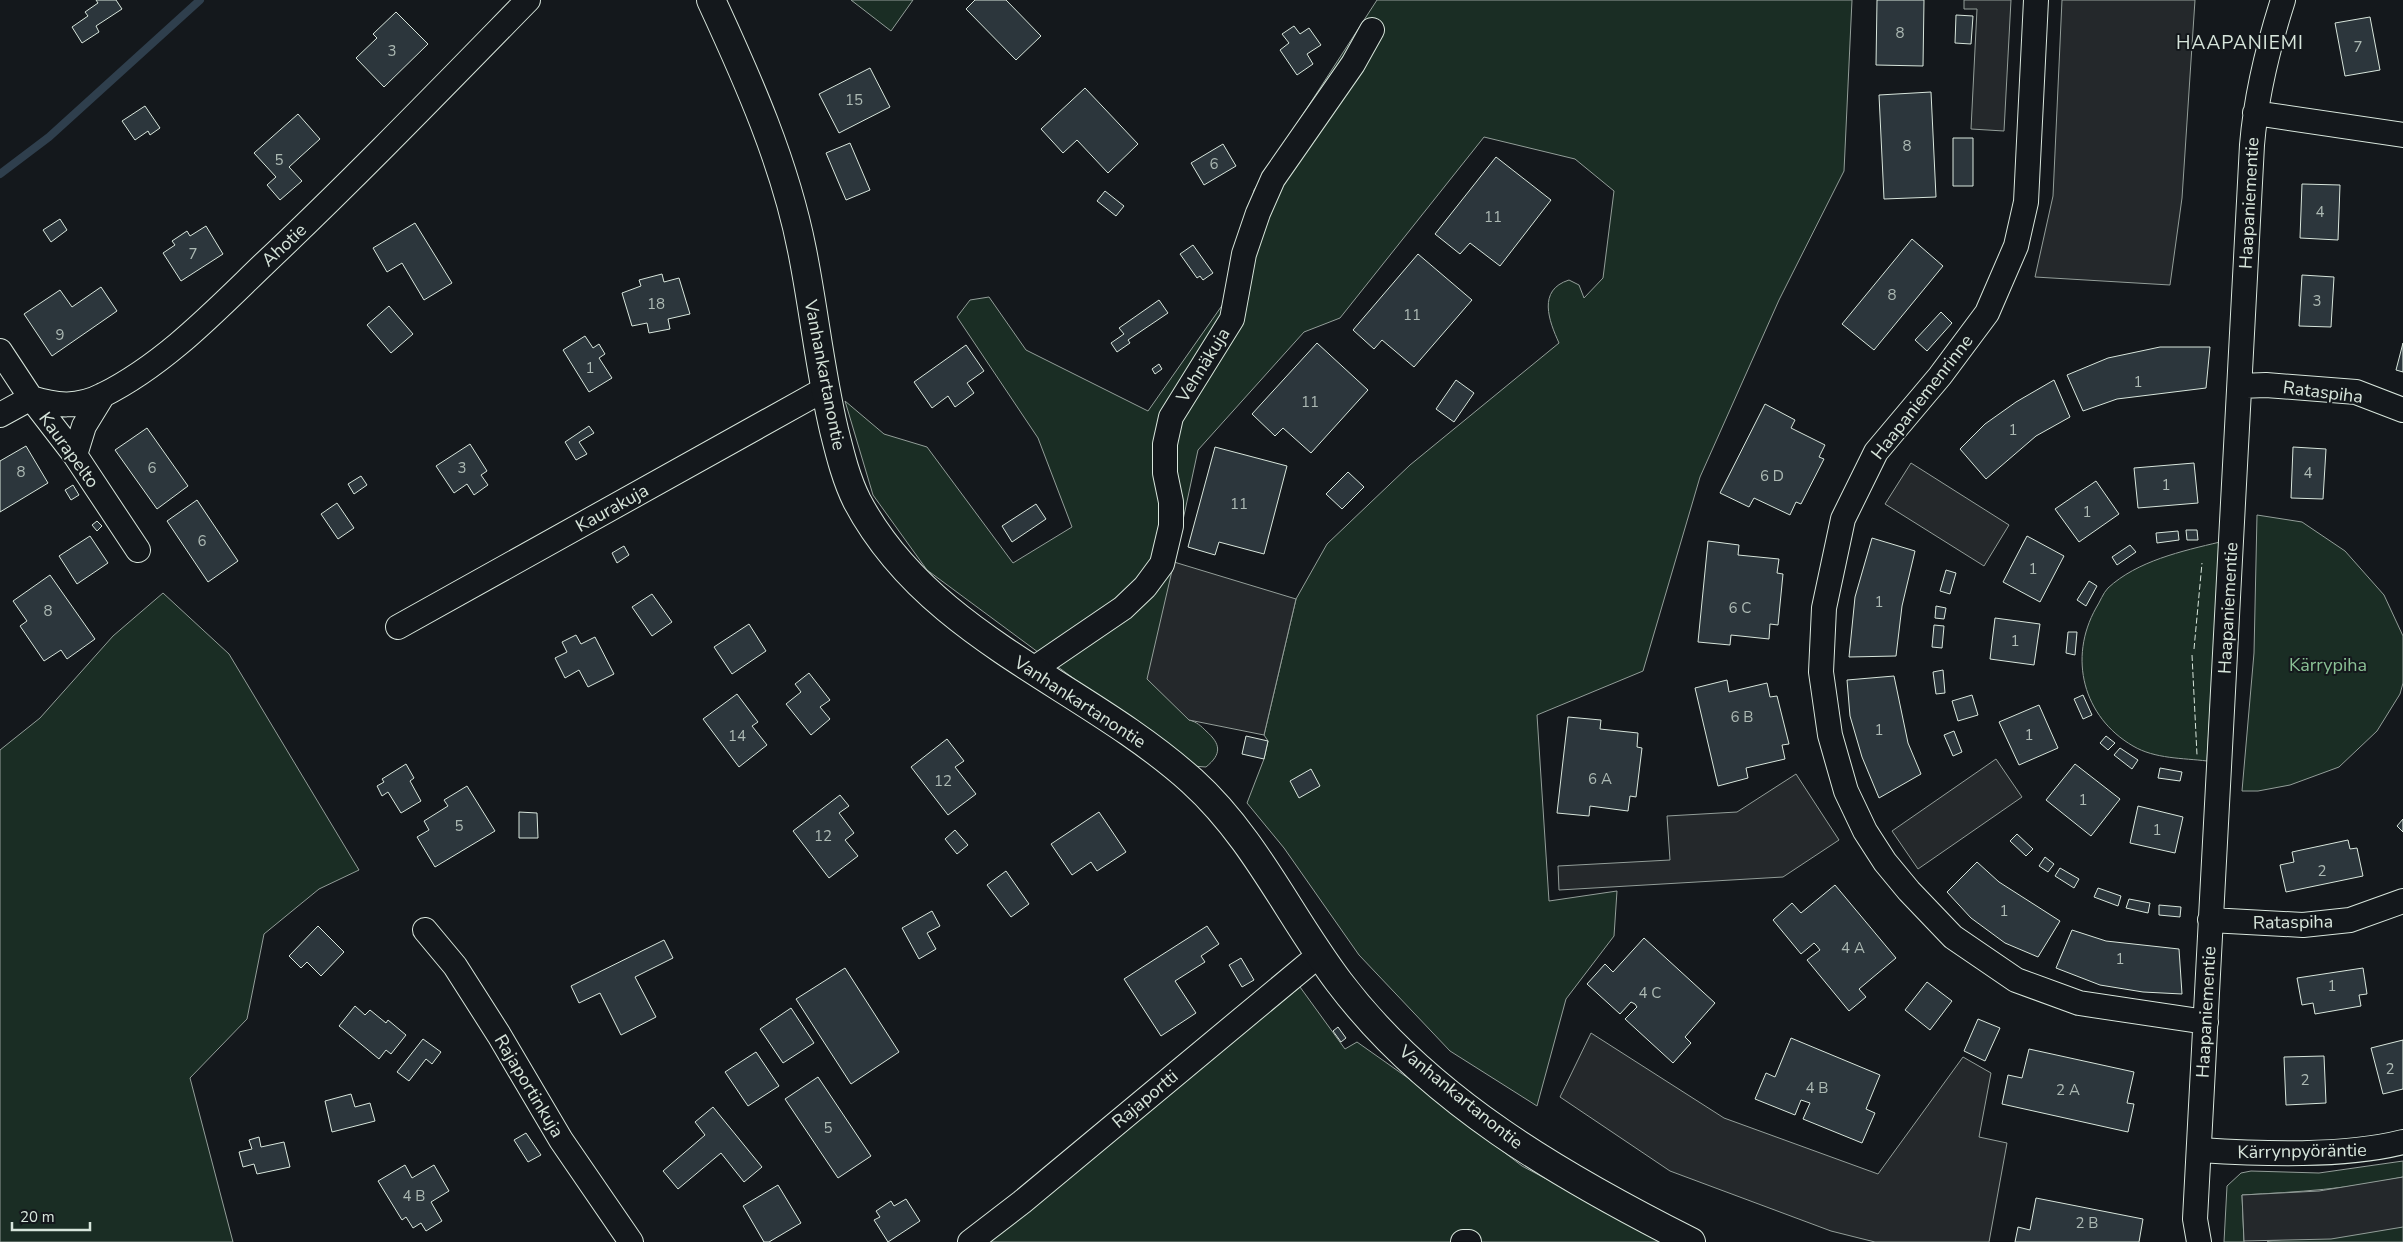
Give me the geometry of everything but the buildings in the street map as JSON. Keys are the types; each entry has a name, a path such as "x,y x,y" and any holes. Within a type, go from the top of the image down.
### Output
{"street":[{"name":"Ahotie","path":"31,398 54,405 68,405 103,395 143,370 192,332 319,212 528,0"},
{"name":"Vanhankartanontie","path":"711,0 747,78 776,157 802,248 825,388 841,460 855,498 880,538 918,583 982,637 1134,735 1192,782 1231,822 1268,872 1319,955 1366,1016 1450,1093 1525,1149 1606,1199 1691,1242"},
{"name":"Haapaniemenrinne","path":"2036,0 2026,202 2016,246 1987,313 1940,376 1876,452 1843,519 1824,608 1821,672 1830,735 1846,791 1865,832 1884,862 1909,892 1953,938 2016,980 2079,1003 2206,1022"},
{"name":"Haapaniementie","path":"2199,1242 2195,1218 2240,386 2247,221 2255,113 2282,0"},
{"name":"Vehnäkuja","path":"1032,670 1122,608 1145,588 1162,564 1171,526 1170,502 1165,473 1165,444 1171,417 1232,320 1244,254 1258,213 1273,179 1353,64 1372,30"},
{"path":"2255,113 2403,135"},
{"name":"Kaurapelto","path":"0,351 31,398 75,455 138,550"},
{"name":"Rataspiha","path":"2240,386 2266,385 2356,392 2403,410"},
{"name":"Kaurakuja","path":"398,627 825,388"},
{"path":"75,455 84,426 103,395"},
{"path":"0,415 31,398"},
{"name":"Rataspiha","path":"2210,920 2303,925 2350,920 2403,901"},
{"name":"Rajaportinkuja","path":"425,930 455,966 499,1035 561,1140 632,1242"},
{"name":"Rajaportti","path":"970,1242 1022,1202 1319,955"},
{"name":"Kärrynpyöräntie","path":"2200,1150 2269,1152 2371,1150 2403,1142"},
{"name":"Haapaniementie","path":"2184,1242 2195,1218"},
{"path":"1463,1242 1469,1242"}],"green space":[{"path":"851,0 913,0 891,31"},
{"path":"1377,0 1852,0 1844,171 1779,300 1700,477 1643,671 1537,715 1549,901 1617,891 1614,936 1566,999 1537,1106 1450,1051 1359,955 1284,848 1247,803 1264,759 1268,741 1264,735 1296,599 1327,544 1410,465 1559,343 1549,316 1549,299 1559,285 1569,280 1579,285 1584,298 1603,278 1614,191 1575,159 1484,137 1340,318 1304,332 1198,450 1174,562 1189,720 1199,724 1215,740 1218,749 1215,758 1206,767 1192,766 927,570 873,495 845,401 884,434 927,447 1013,563 1072,527 1038,438 957,317 970,300 989,297 1026,350 1148,411 1228,297 1254,190"},
{"name":"Kärrypiha","path":"2257,515 2302,522 2345,551 2384,595 2403,636 2403,683 2400,694 2377,731 2339,767 2290,785 2258,791 2242,791 2254,653"},
{"path":"2220,542 2207,761 2150,753 2133,746 2116,734 2102,719 2092,703 2085,685 2082,666 2083,647 2088,627 2096,608 2108,588 2132,571 2161,558"},
{"path":"163,593 229,654 359,870 319,889 264,934 247,1019 190,1078 233,1242 0,1242 0,750 40,718 113,636"},
{"path":"1300,987 1345,1049 1357,1042 1408,1078 1522,1166 1665,1242 987,1242"},
{"path":"2403,1161 2403,1177 2343,1187 2242,1195 2244,1242 2224,1242 2227,1186 2241,1173 2251,1171 2319,1173"},
{"path":"2403,1225 2403,1242 2267,1242 2269,1241"}],"shaded area":[{"path":"1964,0 2011,0 2004,131 1971,129 1977,9 1964,9"},
{"path":"2062,0 2195,0 2182,198 2170,285 2035,277 2053,196"},
{"path":"1911,463 2009,525 1984,566 1885,504"},
{"path":"1174,562 1296,599 1264,735 1189,720 1147,679"},
{"path":"1996,759 2022,797 1918,869 1892,831"},
{"path":"1796,774 1839,840 1783,877 1559,890 1558,866 1670,860 1667,816 1737,812"},
{"path":"1591,1033 1724,1118 1878,1174 1963,1057 1991,1073 1979,1137 2007,1143 1989,1242 1875,1242 1831,1231 1670,1171 1560,1097"},
{"path":"2403,1177 2403,1227 2331,1239 2244,1241 2242,1195 2319,1191"}],"waterway":[{"path":"0,174 49,137 200,0"}],"fence":[{"path":"2194,649 2202,563"},
{"path":"2192,655 2197,755"}],"district":[{"name":"HAAPANIEMI","path":"2240,43"}]}
